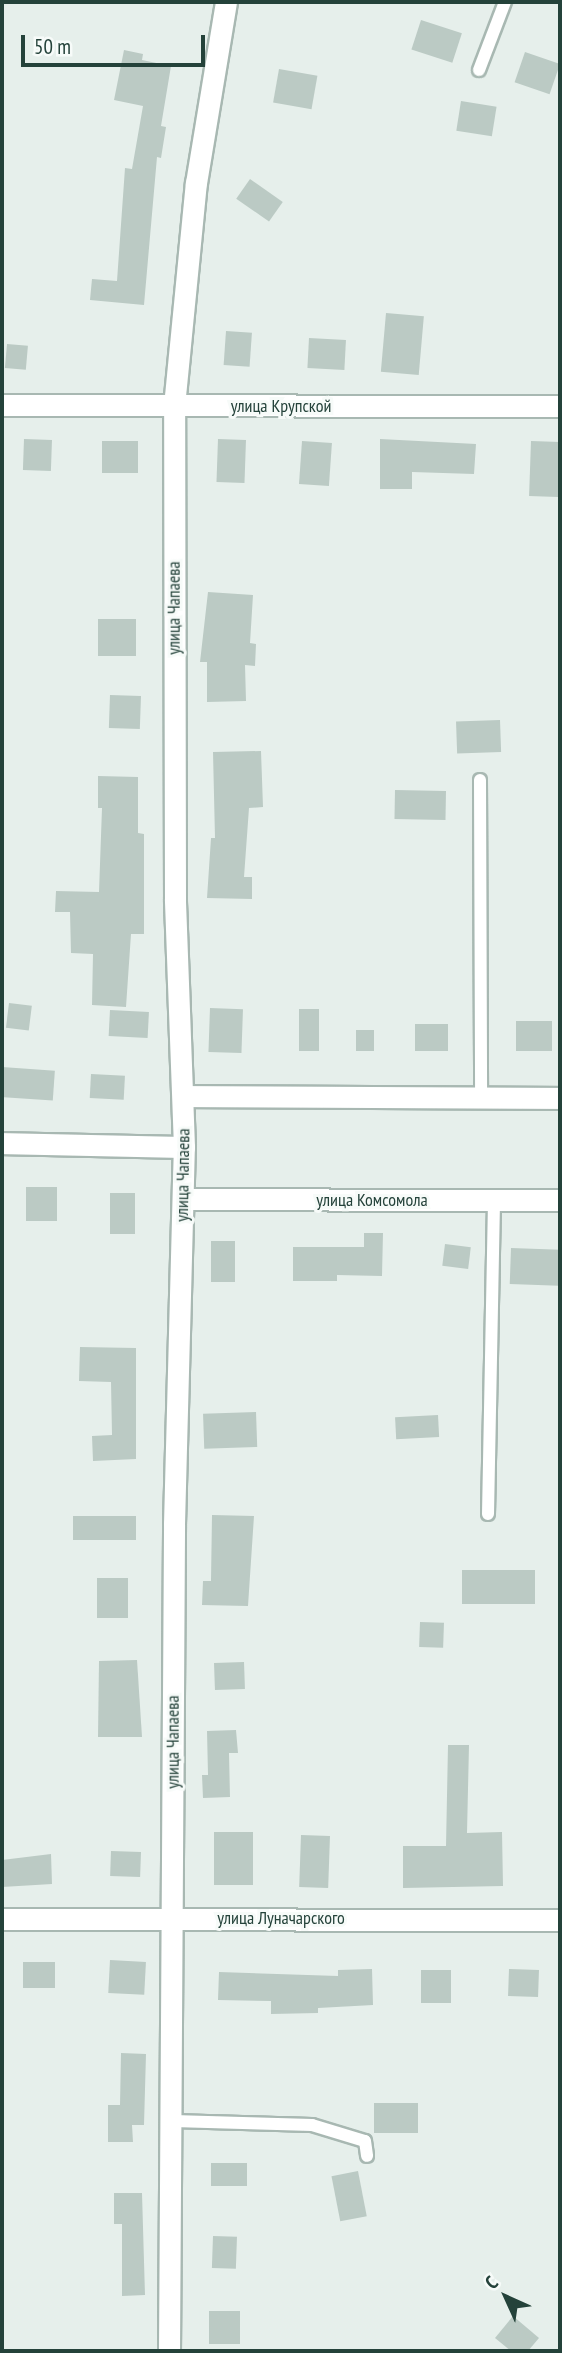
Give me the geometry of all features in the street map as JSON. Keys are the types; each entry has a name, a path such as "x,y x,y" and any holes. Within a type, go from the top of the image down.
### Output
{"street":[{"name":"улица Чапаева","path":"169,2351 173,2121 174,1524 184,1147 175,899 174,406 196,183 226,2"},
{"name":"улица Крупской","path":"2,405 560,407"},
{"path":"183,1096 560,1098"},
{"path":"2,1143 184,1147"},
{"name":"улица Комсомола","path":"183,1199 560,1200"},
{"name":"улица Луначарского","path":"2,1919 560,1920"}],"lane":[{"path":"479,70 505,2"},
{"path":"480,780 481,1098"},
{"path":"488,1514 494,1200"},
{"path":"173,2121 312,2125 365,2141 367,2156"}],"building":[{"path":"421,20 462,33 452,63 411,49"},
{"path":"124,50 143,54 142,60 171,66 161,126 166,127 161,158 157,157 144,305 90,300 92,279 117,281 125,168 132,169 143,106 114,100"},
{"path":"525,52 560,64 550,94 515,82"},
{"path":"279,69 317,76 312,109 273,102"},
{"path":"461,101 497,107 492,136 456,131"},
{"path":"250,179 283,202 269,222 236,199"},
{"path":"386,313 424,316 419,375 381,372"},
{"path":"226,331 252,333 250,367 224,365"},
{"path":"309,338 346,340 344,370 307,368"},
{"path":"7,344 28,346 26,370 5,368"},
{"path":"24,439 52,440 51,471 23,470"},
{"path":"218,439 246,440 244,483 216,482"},
{"path":"380,439 476,444 474,474 412,472 412,489 380,489"},
{"path":"102,441 138,441 138,473 102,473"},
{"path":"302,441 332,443 329,486 299,484"},
{"path":"531,441 560,442 558,497 529,496"},
{"path":"208,592 253,595 250,643 256,644 255,666 245,665 246,701 207,702 207,662 200,662"},
{"path":"98,619 136,619 136,656 98,656"},
{"path":"110,695 141,696 140,729 109,728"},
{"path":"500,720 501,752 457,754 456,722"},
{"path":"261,751 263,807 249,808 244,877 252,877 252,899 207,898 211,838 215,838 213,752"},
{"path":"98,776 138,777 138,833 144,834 144,934 131,934 126,1007 92,1005 93,954 71,953 70,912 55,912 56,891 99,892 102,808 98,808"},
{"path":"395,790 446,791 445,820 394,819"},
{"path":"9,1003 32,1006 29,1031 6,1028"},
{"path":"210,1008 243,1009 241,1053 208,1052"},
{"path":"299,1009 319,1009 319,1051 299,1051"},
{"path":"110,1010 149,1012 148,1038 109,1036"},
{"path":"516,1021 552,1021 552,1051 516,1051"},
{"path":"415,1024 448,1024 448,1051 415,1051"},
{"path":"356,1030 374,1030 374,1051 356,1051"},
{"path":"2,1067 55,1071 53,1101 2,1097"},
{"path":"91,1074 125,1076 124,1100 90,1098"},
{"path":"26,1187 57,1187 57,1221 26,1221"},
{"path":"110,1193 135,1193 135,1234 110,1234"},
{"path":"364,1233 383,1233 382,1276 337,1275 337,1281 293,1281 293,1247 364,1247"},
{"path":"211,1241 235,1241 235,1282 211,1282"},
{"path":"445,1244 471,1247 468,1269 442,1266"},
{"path":"511,1248 560,1250 559,1286 510,1284"},
{"path":"80,1347 136,1348 136,1459 93,1461 92,1436 112,1435 111,1382 79,1381"},
{"path":"256,1412 257,1447 204,1449 203,1414"},
{"path":"438,1415 439,1437 396,1439 395,1417"},
{"path":"212,1515 254,1516 248,1606 202,1605 203,1581 211,1581"},
{"path":"73,1516 136,1516 136,1540 73,1540"},
{"path":"462,1570 535,1570 535,1604 462,1604"},
{"path":"97,1578 128,1578 128,1618 97,1618"},
{"path":"420,1622 444,1623 443,1648 419,1647"},
{"path":"137,1660 142,1737 98,1737 99,1661"},
{"path":"244,1662 245,1689 215,1690 214,1663"},
{"path":"236,1730 238,1753 229,1753 230,1797 203,1798 202,1775 208,1775 207,1731"},
{"path":"448,1745 469,1745 467,1833 502,1832 503,1886 403,1888 403,1846 446,1846"},
{"path":"214,1832 253,1832 253,1885 214,1885"},
{"path":"301,1835 330,1836 328,1888 299,1887"},
{"path":"111,1851 141,1852 140,1877 110,1876"},
{"path":"51,1854 52,1884 2,1887 2,1860"},
{"path":"110,1960 146,1962 144,1995 108,1993"},
{"path":"23,1962 55,1962 55,1988 23,1988"},
{"path":"372,1969 373,2005 318,2008 318,2013 271,2014 271,2001 218,2000 219,1972 338,1976 338,1970"},
{"path":"509,1969 539,1970 538,1997 508,1996"},
{"path":"421,1970 451,1970 451,2003 421,2003"},
{"path":"121,2053 146,2054 144,2125 132,2125 133,2142 108,2142 108,2105 120,2105"},
{"path":"374,2103 418,2103 418,2133 374,2133"},
{"path":"211,2163 247,2163 247,2186 211,2186"},
{"path":"358,2171 367,2216 340,2221 331,2176"},
{"path":"114,2193 142,2193 145,2295 122,2296 122,2224 114,2224"},
{"path":"213,2236 237,2237 236,2269 212,2268"},
{"path":"209,2311 240,2311 240,2344 209,2344"},
{"path":"513,2316 539,2338 528,2351 511,2351 495,2338"}]}
